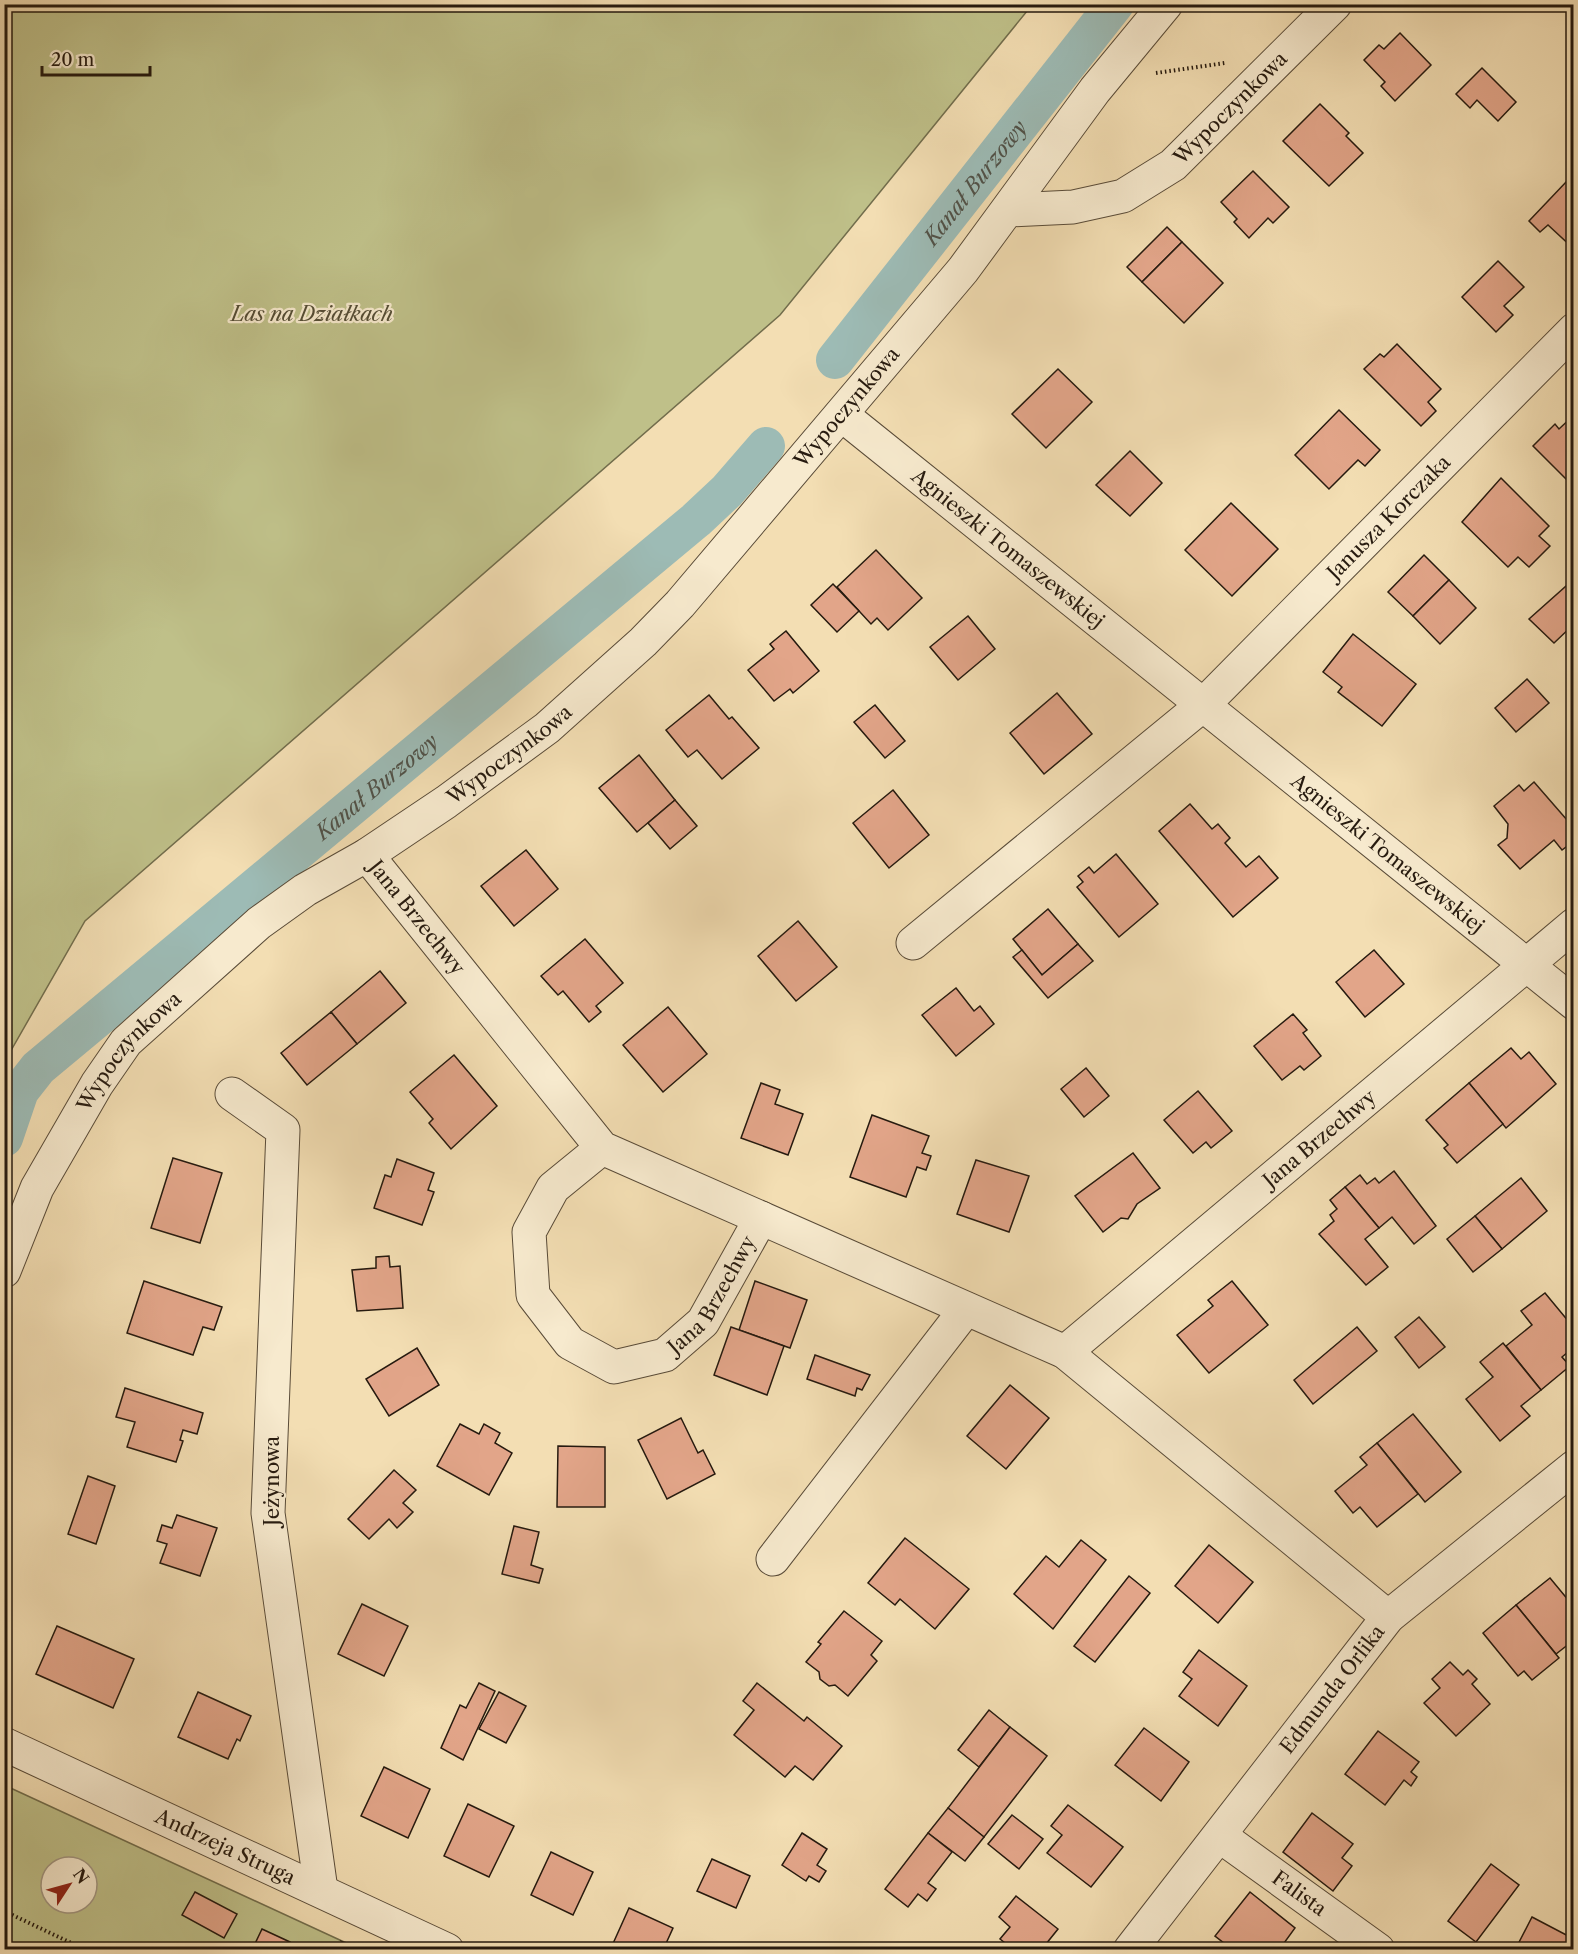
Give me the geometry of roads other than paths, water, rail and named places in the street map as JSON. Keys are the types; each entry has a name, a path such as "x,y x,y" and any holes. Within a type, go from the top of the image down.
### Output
{"street":[{"name":"Wypoczynkowa","path":"4,1271 37,1188 97,1084 126,1042 259,923 305,890 367,855 446,802 547,728 643,642 680,604 963,270 1095,90 1166,4"},
{"name":"Wypoczynkowa","path":"1009,210 1073,207 1123,196 1173,165 1335,4"},
{"name":"Janusza Korczaka","path":"1203,704 1574,330"},
{"name":"Agnieszki Tomaszewskiej","path":"842,415 1574,1003"},
{"path":"913,943 1203,704"},
{"name":"Jana Brzechwy","path":"367,855 602,1148 1065,1352 1388,1617"},
{"name":"Jana Brzechwy","path":"1065,1352 1574,925"},
{"name":"Jeżynowa","path":"232,1094 283,1130 268,1513 321,1890"},
{"name":"Jana Brzechwy","path":"602,1148 553,1188 529,1232 533,1294 570,1343 614,1367 665,1355 703,1322 761,1218"},
{"path":"773,1559 966,1309"},
{"name":"Edmunda Orlika","path":"1130,1950 1388,1617 1574,1467"},
{"name":"Andrzeja Struga","path":"4,1744 447,1950"},
{"name":"Falista","path":"1220,1836 1378,1950"}],"waterway":[{"name":"Kanał Burzowy","path":"835,360 1115,4"},
{"name":"Kanał Burzowy","path":"4,1138 20,1091 38,1068 696,520 727,491 766,446"}],"park label":[{"name":"Las na Działkach","path":"312,314"}]}
